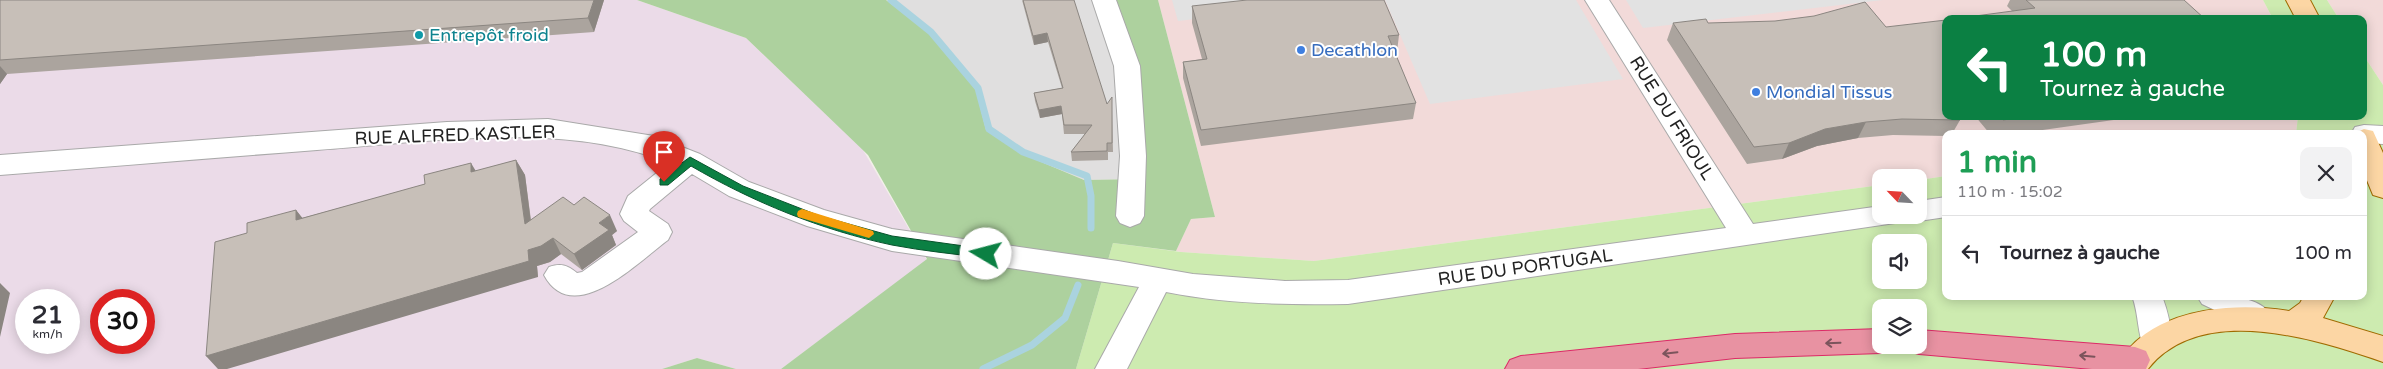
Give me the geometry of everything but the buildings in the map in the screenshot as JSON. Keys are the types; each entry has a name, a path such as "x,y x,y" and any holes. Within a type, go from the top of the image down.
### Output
{"highway":[{"path":"1520,369 1735,346 1872,342"},
{"path":"1927,343 2141,357"}],"main road":[{"path":"2298,0 2306,15"},
{"path":"2367,146 2379,178 2367,190"},
{"path":"2294,323 2311,311 2318,300"},
{"path":"2141,357 2185,328 2219,321 2259,319 2294,323 2344,335 2383,349"}],"street":[{"path":"1104,0 1126,66 1133,156 1130,216"},
{"name":"RUE DU FRIOUL","path":"1597,0 1746,236"},
{"name":"RUE ALFRED KASTLER","path":"0,165 447,131 548,128 645,143 690,161 747,192 817,219 892,240 1157,279"},
{"path":"2367,135 2383,135"},
{"path":"559,275 572,286 590,282 658,232 634,214 638,204 690,161"},
{"path":"1928,210 1942,208"},
{"name":"RUE DU PORTUGAL","path":"1157,279 1193,286 1284,292 1348,292 1872,218"},
{"path":"1111,369 1150,296 1157,279"},
{"path":"2141,357 2151,307 2148,300"},
{"path":"2220,300 2259,319"}],"shaded area":[{"path":"0,0 637,0 746,38 863,150 927,260 781,369 736,369 697,358 662,369 0,369"},
{"path":"886,0 1113,0 1142,179 1084,180 1020,153 985,130 975,87"},
{"path":"1158,0 2263,0 2271,15 1942,15 1942,120 2298,120 2296,130 1942,130 1942,177 1928,179 1928,169 1872,169 1872,186 1314,261 1176,251 1191,219 1215,217"},
{"path":"1172,0 1357,0 1178,21"},
{"path":"1385,0 1576,0 1623,79 1430,104"},
{"path":"1626,0 1883,0 1643,28"},
{"path":"2327,0 2383,0 2383,85 2367,61 2367,15 2336,15"}],"green space":[{"path":"637,0 886,0 929,33 975,87 986,130 1020,153 1084,180 1142,179 1113,0 1158,0 1215,217 1191,219 1176,251 1113,243 1076,369 781,369 927,259 868,155 746,38"},
{"path":"2263,0 2327,0 2336,15 2271,15"},
{"path":"2367,61 2383,85 2383,369 1076,369 1113,243 1181,252 1314,261 1872,186 1872,224 1928,224 1928,179 1942,177 1942,300 2367,300 2367,130 2296,130 2298,120 2367,120"},
{"path":"697,358 736,369 662,369"}],"waterway":[{"path":"891,0 931,32 978,88 989,129 1023,152 1087,176 1091,196 1091,228"},
{"path":"983,369 1032,345 1065,318 1078,285"}],"slow traffic":[{"path":"802,214 869,234"}],"place":[{"name":"Entrepôt froid","path":"419,35"},
{"name":"Decathlon","path":"1301,50"},
{"name":"Mondial Tissus","path":"1756,92"}],"route":[{"path":"664,182 690,161 739,189 817,219 892,240 986,254"}]}
